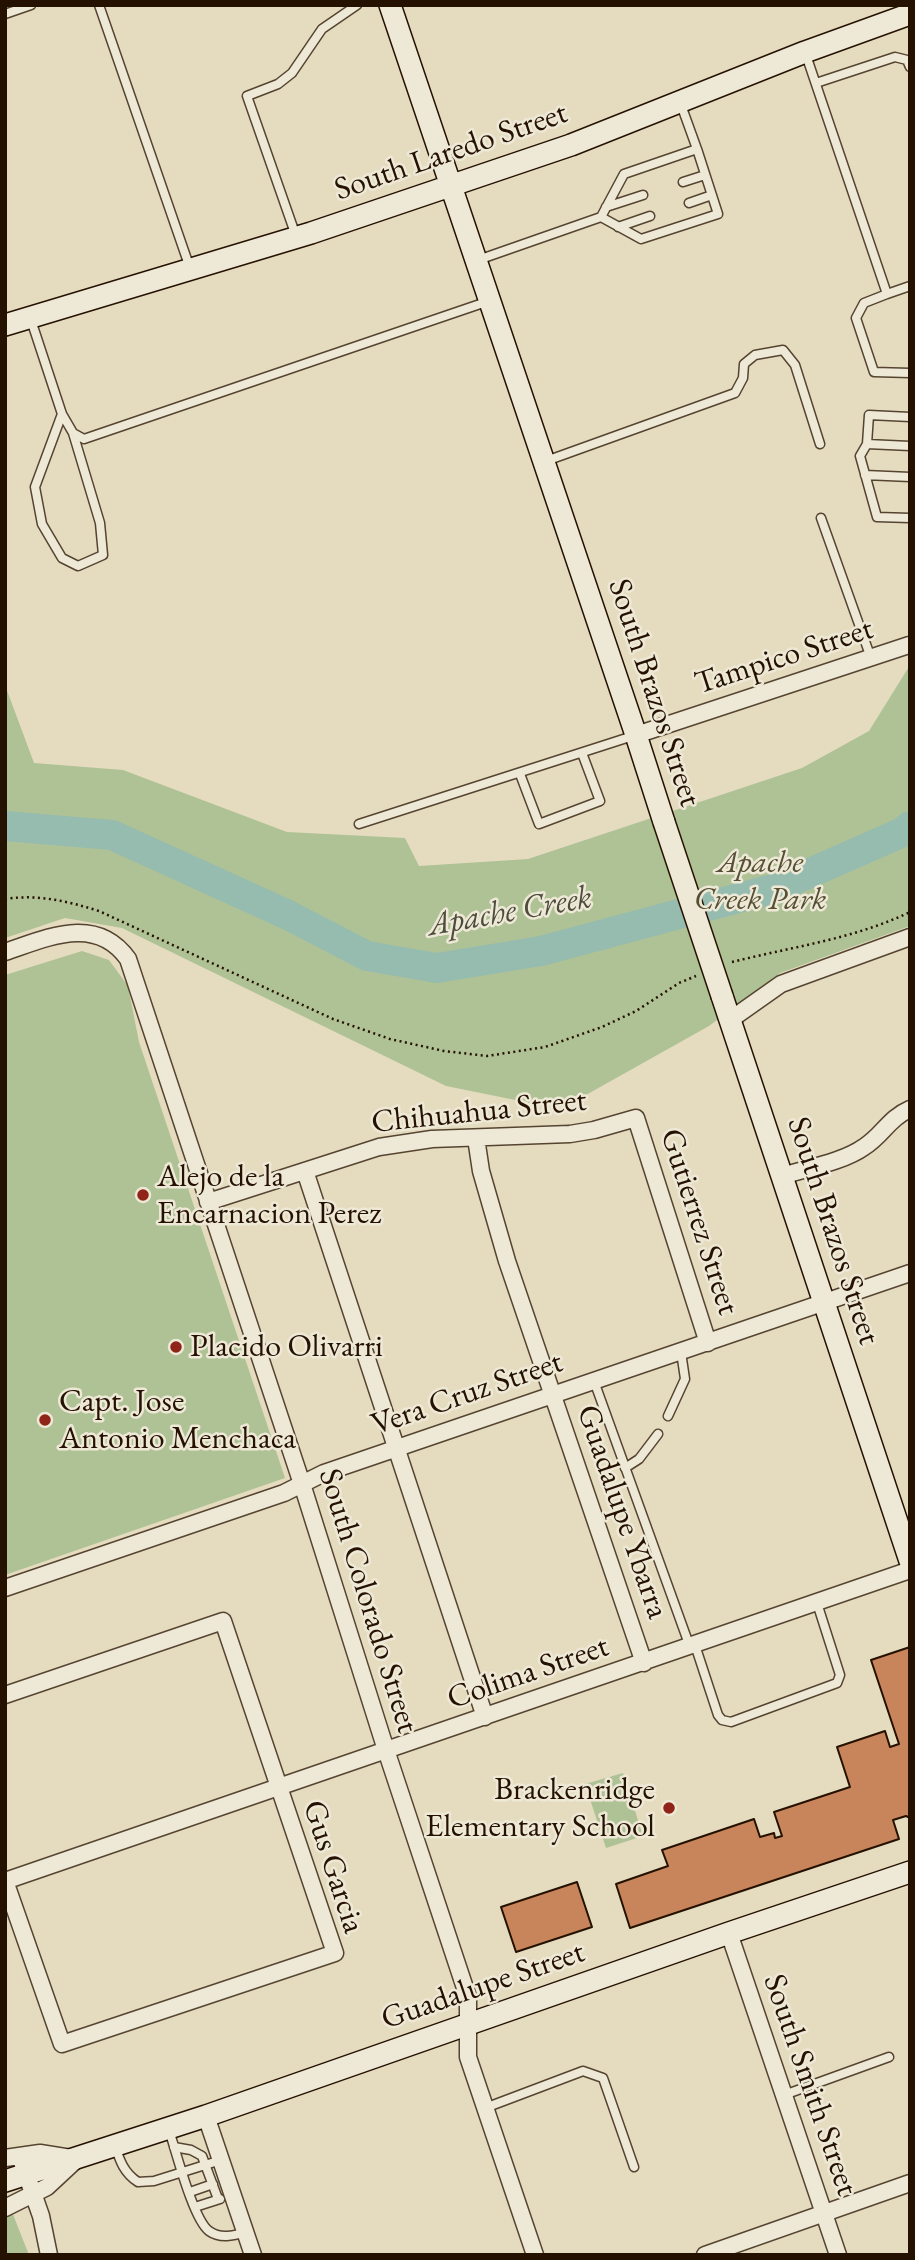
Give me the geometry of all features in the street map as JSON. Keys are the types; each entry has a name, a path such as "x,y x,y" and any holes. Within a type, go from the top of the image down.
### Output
{"main road":[{"name":"South Brazos Street","path":"390,5 910,1561"},
{"name":"South Laredo Street","path":"7,321 30,317 297,237 572,145 805,52 910,14"},
{"name":"Guadalupe Street","path":"17,2174 115,2146 171,2138 206,2116 910,1872"}],"street":[{"name":"Tampico Street","path":"636,735 909,645"},
{"name":"South Colorado Street","path":"5,952 66,933 85,932 103,937 119,946 128,959 468,1997 468,2057 535,2255"},
{"path":"730,1020 781,984 910,937"},
{"path":"782,1176 854,1154 867,1146 897,1115 910,1109"},
{"name":"Chihuahua Street","path":"208,1202 379,1147 432,1139 570,1134 636,1118"},
{"name":"Gutierrez Street","path":"636,1118 708,1343"},
{"name":"Guadalupe Ybarra","path":"476,1138 481,1171 507,1261 644,1663"},
{"path":"305,1171 485,1717"},
{"name":"Vera Cruz Street","path":"5,1588 285,1493 324,1473 398,1447 910,1273"},
{"name":"Colima Street","path":"5,1881 910,1570"},
{"name":"Gus Garcia","path":"5,1695 223,1621 335,1953 62,2044 5,1881"},
{"name":"South Smith Street","path":"729,1933 838,2255"},
{"path":"206,2116 214,2163 225,2197 246,2232 253,2255"},
{"path":"17,2174 41,2216 49,2255"},
{"name":"Guadalupe Street","path":"5,2208 17,2174"},
{"path":"705,2255 910,2183"}],"lane":[{"path":"5,14 31,5"},
{"path":"99,5 190,268"},
{"path":"297,237 247,96 292,74 322,29 357,5"},
{"path":"805,52 887,294"},
{"path":"817,83 895,57 907,60 910,67"},
{"path":"601,217 641,239 718,214 680,102"},
{"path":"475,261 601,217 624,174 697,149"},
{"path":"683,182 705,174"},
{"path":"606,207 643,195"},
{"path":"689,203 712,195"},
{"path":"618,226 650,216"},
{"path":"910,286 864,303 856,318 874,372 910,373"},
{"path":"73,433 84,439 489,301"},
{"path":"30,317 62,414 73,433 100,523 103,555 78,566 62,558 42,524 35,487 62,414"},
{"path":"543,462 735,393 743,378 744,364 755,355 783,350 794,365 820,444"},
{"path":"910,417 869,415 866,444 860,456 877,517 910,518"},
{"path":"866,444 910,446"},
{"path":"865,475 910,477"},
{"path":"821,518 871,658"},
{"path":"359,824 636,735"},
{"path":"520,774 539,824 600,801 582,752"},
{"path":"668,1416 685,1379 681,1352"},
{"path":"594,1381 722,1720 731,1722 837,1683 840,1675 817,1603"},
{"path":"625,1468 639,1459 658,1434"},
{"path":"784,2095 889,2057"},
{"path":"485,2108 583,2071 603,2078 634,2167"},
{"path":"171,2138 214,2163"},
{"path":"171,2138 198,2216 207,2230 218,2235 232,2236 246,2232"},
{"path":"115,2146 121,2164 129,2176 138,2182 154,2181 214,2163"},
{"path":"195,2207 225,2197 213,2184 214,2163"},
{"path":"190,2192 213,2184"}],"path":[{"path":"5,899 25,896 62,900 99,911 333,1019 390,1039 487,1056 545,1047 601,1027 636,1011 679,984 701,974"},
{"path":"723,964 855,933 910,912"}],"green space":[{"name":"Apache Creek Park","path":"910,665 910,926 780,973 709,1026 577,1100 530,1103 446,1086 122,928 65,918 5,938 5,685 34,763 123,770 287,832 405,838 419,866 528,859 802,768 869,731"},
{"path":"82,951 109,960 128,986 139,1042 285,1478 5,1575 5,975"},
{"path":"623,1773 643,1836 606,1848 585,1784"},
{"path":"5,2194 29,2255 5,2255"}],"building":[{"path":"910,1647 910,1818 906,1816 893,1820 899,1839 630,1928 616,1884 668,1866 662,1850 754,1819 760,1837 774,1833 775,1838 782,1836 774,1812 850,1787 837,1747 885,1731 890,1747 899,1744 871,1660"},
{"path":"577,1882 592,1927 516,1952 501,1907"}],"waterway":[{"name":"Apache Creek","path":"5,826 112,835 288,915 367,956 437,968 541,951 776,888 903,832 910,826"}],"place":[{"name":"Alejo de la Encarnacion Perez","path":"143,1195"},
{"name":"Placido Olivarri","path":"176,1347"},
{"name":"Capt. Jose Antonio Menchaca","path":"45,1420"},
{"name":"Brackenridge Elementary School","path":"669,1808"}]}
